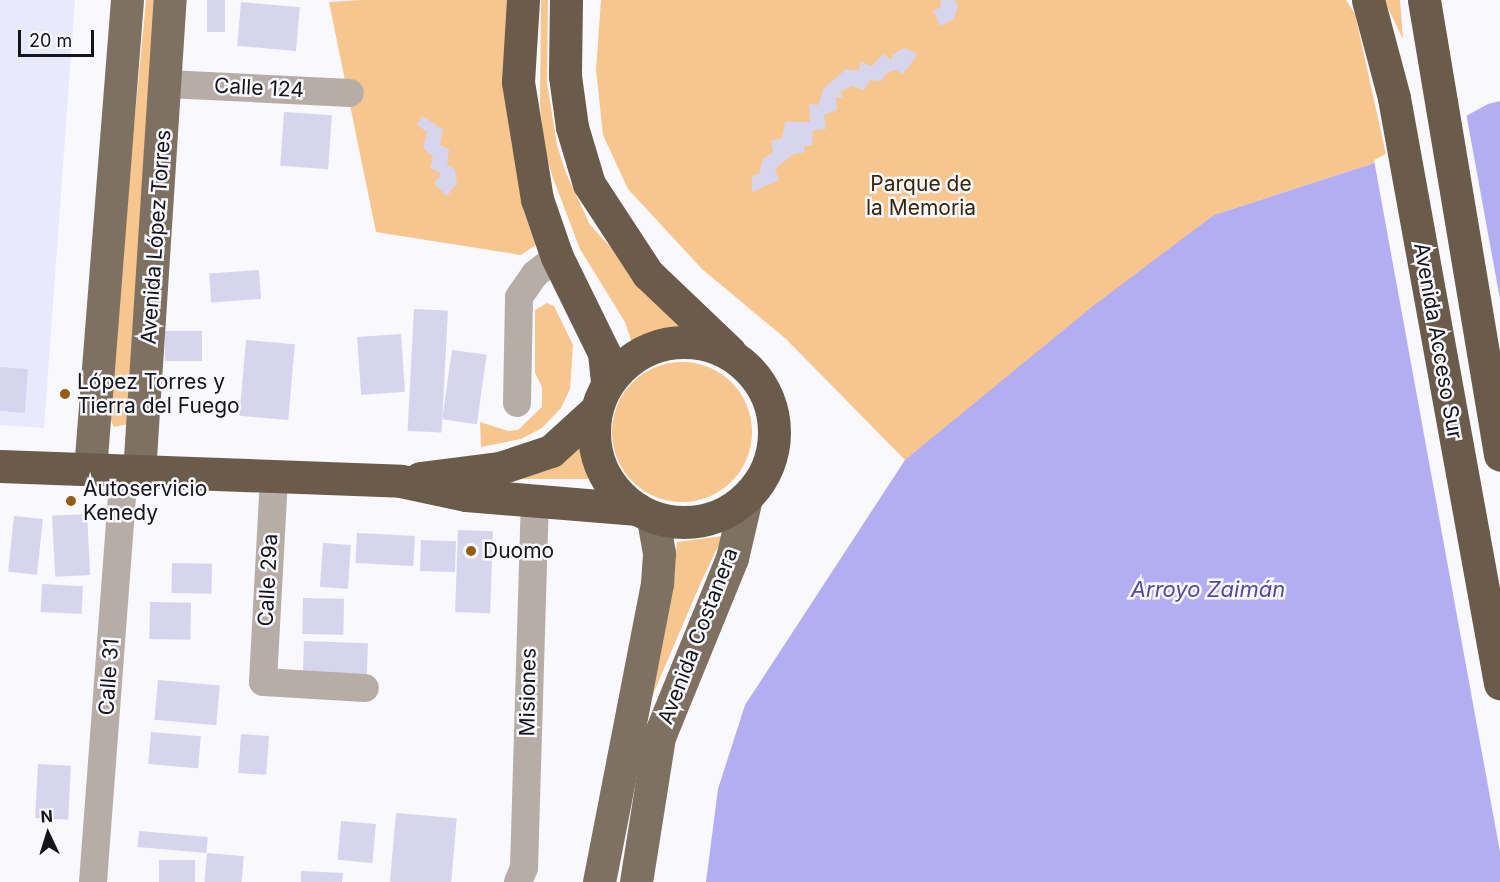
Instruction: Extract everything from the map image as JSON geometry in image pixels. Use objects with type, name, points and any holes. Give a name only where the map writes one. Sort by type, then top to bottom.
[{"type":"highway","points":[[523,0],[518,81],[522,121],[537,199],[557,257],[604,353],[602,397],[594,438],[600,466],[615,490],[645,513]]},
{"type":"highway","points":[[401,481],[466,495],[645,513],[691,522],[720,514],[746,498],[763,476],[773,451],[774,424],[768,397],[758,381],[648,274],[589,184],[572,127],[565,76],[566,0]]},
{"type":"highway","name":"Avenida Acceso Sur","points":[[1368,0],[1394,98],[1500,683]]},
{"type":"highway","name":"Avenida Acceso Sur","points":[[1424,0],[1436,90],[1500,455]]},
{"type":"highway","points":[[0,466],[132,473],[401,481],[500,468],[551,451],[602,397],[626,362],[650,348],[678,342],[706,345],[733,356]]},
{"type":"main road","points":[[90,470],[127,0]]},
{"type":"main road","name":"Avenida López Torres","points":[[132,473],[167,84],[170,0]]},
{"type":"main road","name":"Avenida Costanera","points":[[636,882],[659,736],[732,558],[746,498]]},
{"type":"main road","name":"Avenida Costanera","points":[[599,882],[657,583],[659,553],[645,513]]},
{"type":"street","name":"Calle 124","points":[[167,84],[350,93]]},
{"type":"street","points":[[517,403],[519,297],[535,274],[557,257]]},
{"type":"street","name":"Calle 31","points":[[93,882],[132,473]]},
{"type":"street","name":"Calle 29a","points":[[274,478],[263,682],[364,688]]},
{"type":"street","name":"Misiones","points":[[518,882],[524,868],[535,501]]},
{"type":"shaded area","points":[[0,0],[75,0],[44,428],[0,425]]},
{"type":"green space","points":[[146,0],[158,0],[133,423],[114,427],[107,412]]},
{"type":"green space","points":[[515,0],[539,243],[521,255],[376,232],[329,2]]},
{"type":"green space","points":[[541,0],[548,0],[547,83],[557,145],[566,173],[590,225],[683,325],[640,348],[633,346],[625,322],[580,249],[544,148],[540,103]]},
{"type":"green space","name":"Parque de la Memoria","points":[[601,0],[1346,0],[1355,14],[1387,159],[1214,215],[905,460],[786,339],[702,269],[628,189],[603,135],[596,70]]},
{"type":"green space","points":[[1384,0],[1400,0],[1403,39]]},
{"type":"green space","points":[[547,303],[554,306],[573,345],[570,389],[561,408],[542,428],[521,439],[481,447],[480,422],[508,431],[518,430],[542,407],[542,387],[535,373],[535,310]]},
{"type":"green space","points":[[682,362],[709,367],[731,383],[747,405],[752,432],[747,459],[731,481],[709,497],[682,502],[655,497],[633,481],[617,459],[612,432],[617,405],[633,383],[655,367]]},
{"type":"green space","points":[[579,444],[593,479],[512,479]]},
{"type":"green space","points":[[723,536],[642,720],[674,579],[677,542]]},
{"type":"water","name":"Arroyo Zaimán","points":[[1500,101],[1500,882],[706,882],[718,789],[745,705],[905,460],[1093,306],[1214,215],[1387,159],[1488,104]]},
{"type":"pier","points":[[1466,113],[1500,299],[1500,852],[1374,160]]},
{"type":"building","points":[[207,0],[225,0],[225,32],[207,32]]},
{"type":"building","points":[[941,0],[954,0],[958,5],[954,19],[940,26],[933,10],[940,8]]},
{"type":"building","points":[[241,2],[300,7],[296,51],[237,46]]},
{"type":"building","points":[[904,48],[918,54],[903,74],[896,70],[886,73],[882,81],[870,80],[864,90],[852,86],[840,92],[843,98],[836,97],[837,110],[824,115],[826,129],[813,130],[812,145],[804,146],[805,152],[792,155],[775,169],[779,180],[752,192],[752,176],[759,174],[763,159],[773,152],[771,141],[782,138],[785,122],[810,122],[809,104],[818,105],[824,88],[846,69],[859,71],[860,62],[872,66],[883,54],[892,60],[892,55]]},
{"type":"building","points":[[284,112],[332,115],[328,169],[280,166]]},
{"type":"building","points":[[422,116],[443,129],[440,145],[449,149],[447,165],[455,169],[457,183],[447,196],[434,184],[441,174],[430,168],[433,157],[423,148],[427,132],[417,125]]},
{"type":"building","points":[[259,270],[261,299],[211,302],[209,273]]},
{"type":"building","points":[[414,309],[448,311],[442,433],[408,431]]},
{"type":"building","points":[[165,331],[202,331],[202,361],[165,361]]},
{"type":"building","points":[[401,334],[405,392],[361,395],[357,337]]},
{"type":"building","points":[[246,340],[295,344],[288,420],[239,416]]},
{"type":"building","points":[[452,350],[487,355],[477,424],[442,419]]},
{"type":"building","points":[[0,367],[28,369],[25,413],[0,411]]},
{"type":"building","points":[[87,514],[90,575],[55,577],[52,516]]},
{"type":"building","points":[[14,516],[43,519],[37,575],[8,572]]},
{"type":"building","points":[[458,530],[493,531],[490,613],[455,612]]},
{"type":"building","points":[[357,533],[415,536],[413,566],[355,563]]},
{"type":"building","points":[[421,540],[456,541],[455,572],[420,571]]},
{"type":"building","points":[[323,543],[351,545],[348,589],[320,587]]},
{"type":"building","points":[[172,563],[212,564],[211,594],[171,593]]},
{"type":"building","points":[[42,584],[83,586],[81,614],[41,612]]},
{"type":"building","points":[[303,598],[344,599],[343,635],[302,634]]},
{"type":"building","points":[[150,602],[191,603],[190,640],[149,639]]},
{"type":"building","points":[[304,641],[368,643],[367,674],[303,672]]},
{"type":"building","points":[[158,680],[220,685],[216,725],[155,720]]},
{"type":"building","points":[[151,732],[201,736],[198,768],[148,764]]},
{"type":"building","points":[[241,734],[269,736],[266,775],[238,773]]},
{"type":"building","points":[[38,764],[71,766],[68,820],[35,818]]},
{"type":"building","points":[[396,813],[457,818],[451,882],[390,882]]},
{"type":"building","points":[[341,821],[376,824],[372,863],[338,860]]},
{"type":"building","points":[[139,831],[208,837],[206,853],[138,847]]},
{"type":"building","points":[[207,853],[244,856],[242,882],[204,882]]},
{"type":"building","points":[[159,860],[195,860],[195,882],[159,882]]},
{"type":"building","points":[[301,871],[343,873],[342,882],[301,882]]},
{"type":"place","name":"López Torres y Tierra del Fuego","points":[[65,394]]},
{"type":"place","name":"Autoservicio Kenedy","points":[[71,501]]},
{"type":"place","name":"Duomo","points":[[471,551]]}]
